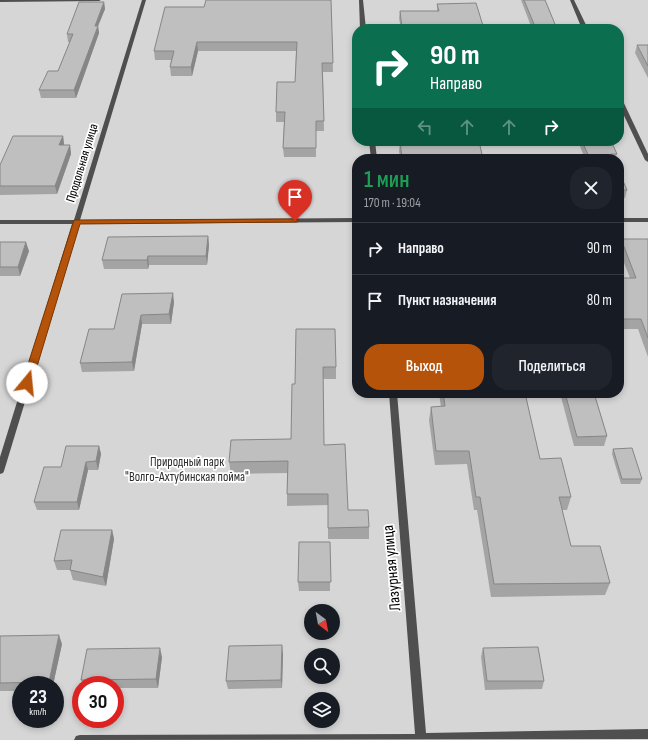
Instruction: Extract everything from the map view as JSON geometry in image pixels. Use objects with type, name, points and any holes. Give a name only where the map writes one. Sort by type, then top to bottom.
[{"type":"street","points":[[0,1],[99,0]]},
{"type":"street","name":"Продольная улица","points":[[0,471],[144,0]]},
{"type":"street","points":[[361,0],[363,24]]},
{"type":"street","points":[[572,0],[584,24]]},
{"type":"street","points":[[624,110],[648,160]]},
{"type":"street","points":[[0,222],[352,220]]},
{"type":"street","points":[[624,220],[648,220]]},
{"type":"street","name":"Лазурная улица","points":[[393,398],[420,740]]},
{"type":"street","points":[[80,740],[420,740],[648,734]]},
{"type":"green space","name":"Природный парк \"Волго-Ахтубинская пойма\"","points":[[0,0],[648,0],[648,740],[0,740]]},
{"type":"building","points":[[206,0],[331,0],[333,63],[322,63],[324,121],[316,121],[316,148],[283,148],[285,112],[276,112],[277,82],[295,82],[297,42],[197,42],[191,67],[170,67],[174,51],[154,51],[165,7],[204,7]]},
{"type":"building","points":[[524,0],[545,0],[555,24],[534,24]]},
{"type":"building","points":[[79,2],[104,2],[95,26],[98,26],[74,90],[39,90],[48,71],[58,71],[73,34],[67,34]]},
{"type":"building","points":[[476,3],[482,24],[402,24],[400,11],[439,11],[437,4]]},
{"type":"building","points":[[637,45],[648,45],[648,66]]},
{"type":"building","points":[[13,136],[63,136],[59,145],[70,145],[55,186],[0,186],[0,165]]},
{"type":"building","points":[[401,146],[480,146],[482,154],[401,154]]},
{"type":"building","points":[[584,146],[613,146],[617,154],[611,154],[588,154]]},
{"type":"building","points":[[624,183],[627,190],[624,190]]},
{"type":"building","points":[[208,236],[206,256],[148,256],[147,260],[102,260],[108,237]]},
{"type":"building","points":[[624,239],[648,239],[648,338],[641,319],[624,319],[624,278],[636,278],[624,247]]},
{"type":"building","points":[[0,242],[26,242],[18,267],[0,267]]},
{"type":"building","points":[[173,293],[169,314],[141,315],[132,362],[80,363],[89,329],[114,329],[122,294]]},
{"type":"building","points":[[296,329],[335,329],[336,367],[323,367],[324,445],[345,444],[348,510],[368,510],[369,527],[328,528],[328,494],[287,494],[288,461],[229,462],[231,440],[291,439],[292,384],[295,384]]},
{"type":"building","points":[[444,398],[526,398],[540,459],[561,458],[571,497],[559,497],[571,546],[600,546],[610,583],[494,584],[480,497],[476,497],[469,451],[436,451],[431,407],[445,406]]},
{"type":"building","points":[[566,398],[596,398],[607,436],[577,437]]},
{"type":"building","points":[[66,446],[99,446],[96,461],[86,462],[77,502],[34,502],[44,467],[61,467]]},
{"type":"building","points":[[632,448],[642,479],[622,479],[613,449]]},
{"type":"building","points":[[61,530],[112,530],[103,577],[70,570],[72,560],[54,561]]},
{"type":"building","points":[[299,542],[330,542],[331,582],[298,582]]},
{"type":"building","points":[[59,635],[50,676],[12,676],[12,683],[0,683],[0,636]]},
{"type":"building","points":[[282,645],[281,680],[226,681],[229,646]]},
{"type":"building","points":[[538,647],[544,681],[487,681],[483,648]]},
{"type":"building","points":[[160,648],[156,679],[124,679],[124,676],[82,676],[87,649]]},
{"type":"route","points":[[27,383],[77,222],[295,221]]}]
